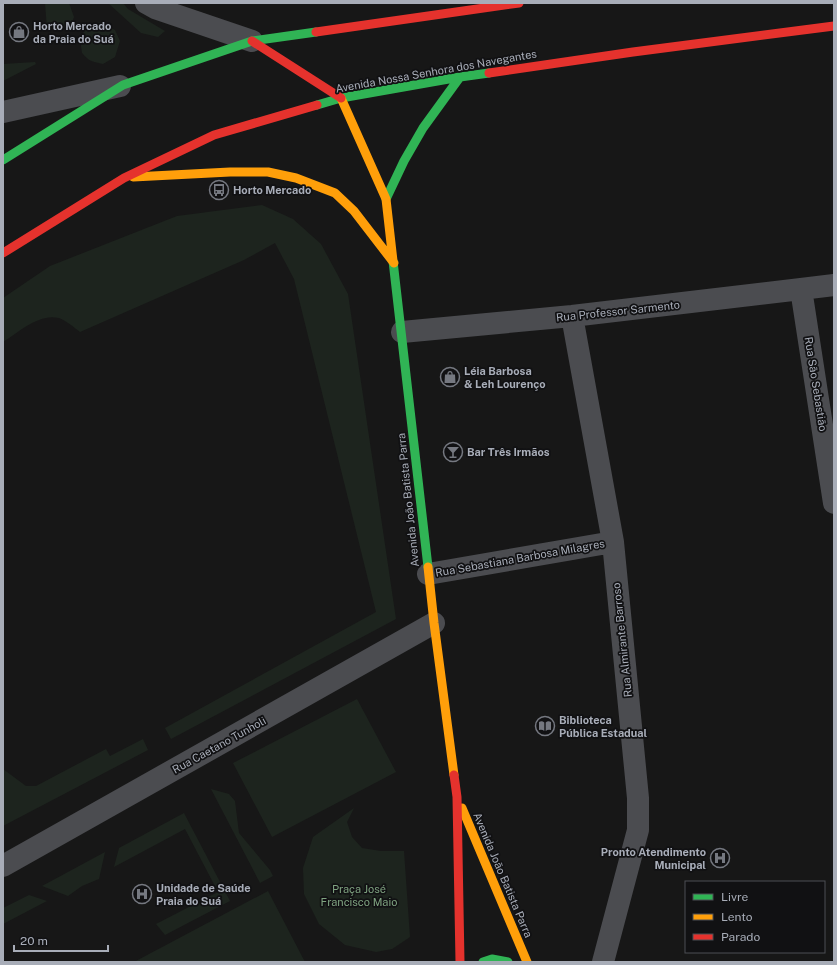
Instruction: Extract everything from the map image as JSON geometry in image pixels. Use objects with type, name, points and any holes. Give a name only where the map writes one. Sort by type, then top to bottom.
[{"type":"main road","points":[[3,160],[123,85],[252,41],[519,3]]},
{"type":"main road","name":"Avenida Nossa Senhora dos Navegantes","points":[[3,252],[124,178],[214,135],[341,98],[460,77],[641,51],[834,26]]},
{"type":"main road","points":[[252,41],[341,98]]},
{"type":"main road","points":[[386,199],[404,161],[423,128],[460,77]]},
{"type":"main road","name":"Avenida João Batista Parra","points":[[341,98],[386,199],[428,574],[457,797],[460,962]]},
{"type":"main road","points":[[124,178],[268,172],[296,178],[335,193],[354,211],[394,264]]},
{"type":"main road","name":"Avenida João Batista Parra","points":[[457,797],[527,962]]},
{"type":"main road","points":[[483,962],[492,959],[508,962]]},
{"type":"street","points":[[146,3],[155,8],[252,41]]},
{"type":"street","points":[[3,112],[123,85]]},
{"type":"street","name":"Rua Professor Sarmento","points":[[402,332],[572,316],[834,285]]},
{"type":"street","name":"Rua São Sebastião","points":[[801,290],[834,503]]},
{"type":"street","name":"Rua Almirante Barroso","points":[[572,316],[613,542],[638,798],[638,830],[603,962]]},
{"type":"street","name":"Rua Sebastiana Barbosa Milagres","points":[[428,574],[613,542]]},
{"type":"street","name":"Rua Caetano Tunholi","points":[[3,866],[434,623]]},
{"type":"green space","points":[[45,3],[69,3],[74,17],[71,25],[64,28],[47,29]]},
{"type":"green space","points":[[108,3],[123,3],[128,9],[165,31],[158,37],[141,33]]},
{"type":"green space","points":[[100,22],[115,30],[120,41],[115,57],[103,64],[91,61],[82,53],[80,38],[87,27]]},
{"type":"green space","points":[[35,62],[36,64],[3,81],[3,64]]},
{"type":"green space","points":[[262,205],[293,219],[321,244],[348,294],[396,619],[171,739],[165,728],[376,612],[294,279],[275,243],[244,260],[80,332],[59,318],[44,318],[30,324],[3,342],[3,298],[50,266],[177,216]]},
{"type":"green space","points":[[357,699],[396,772],[272,837],[233,763]]},
{"type":"green space","points":[[143,739],[148,750],[3,826],[3,769],[26,786],[36,786],[106,749],[110,756]]},
{"type":"green space","points":[[211,789],[229,794],[235,801],[239,833],[270,870],[273,876],[260,883]]},
{"type":"green space","name":"Praça José Francisco Maio","points":[[354,808],[347,822],[352,837],[362,848],[381,851],[404,851],[410,937],[392,949],[376,952],[345,945],[319,924],[304,894],[303,868],[313,837]]},
{"type":"green space","points":[[184,813],[230,901],[165,935],[156,924],[218,892],[185,829],[114,867],[119,848]]},
{"type":"green space","points":[[105,852],[99,879],[82,886],[68,896],[42,886]]},
{"type":"green space","points":[[268,891],[305,962],[134,962]]},
{"type":"green space","points":[[29,895],[47,901],[3,924],[3,908]]},
{"type":"traffic: fast","points":[[3,160],[123,85],[252,41],[316,32]]},
{"type":"traffic: fast","points":[[317,105],[341,98],[489,73]]},
{"type":"traffic: fast","points":[[386,199],[404,161],[423,128],[460,77]]},
{"type":"traffic: fast","points":[[393,261],[428,567]]},
{"type":"traffic: fast","points":[[483,962],[492,959],[508,962]]},
{"type":"traffic: slow","points":[[341,98],[386,199],[393,261]]},
{"type":"traffic: slow","points":[[133,177],[230,172],[268,172],[296,178],[335,193],[354,211],[394,263]]},
{"type":"traffic: slow","points":[[428,567],[454,775]]},
{"type":"traffic: slow","points":[[462,808],[527,962]]},
{"type":"traffic: jam","points":[[316,32],[519,3]]},
{"type":"traffic: jam","points":[[489,73],[633,52],[834,26]]},
{"type":"traffic: jam","points":[[252,41],[341,98]]},
{"type":"traffic: jam","points":[[3,253],[124,178],[214,135],[317,105]]},
{"type":"traffic: jam","points":[[454,775],[457,797],[460,962]]},
{"type":"place","name":"Horto Mercado da Praia do Suá","points":[[19,32]]},
{"type":"place","name":"Horto Mercado","points":[[219,190]]},
{"type":"place","name":"Léia Barbosa & Leh Lourenço","points":[[450,377]]},
{"type":"place","name":"Bar Três Irmãos","points":[[453,452]]},
{"type":"place","name":"Biblioteca Pública Estadual","points":[[545,726]]},
{"type":"place","name":"Pronto Atendimento Municipal","points":[[720,858]]},
{"type":"place","name":"Unidade de Saúde Praia do Suá","points":[[142,894]]}]
